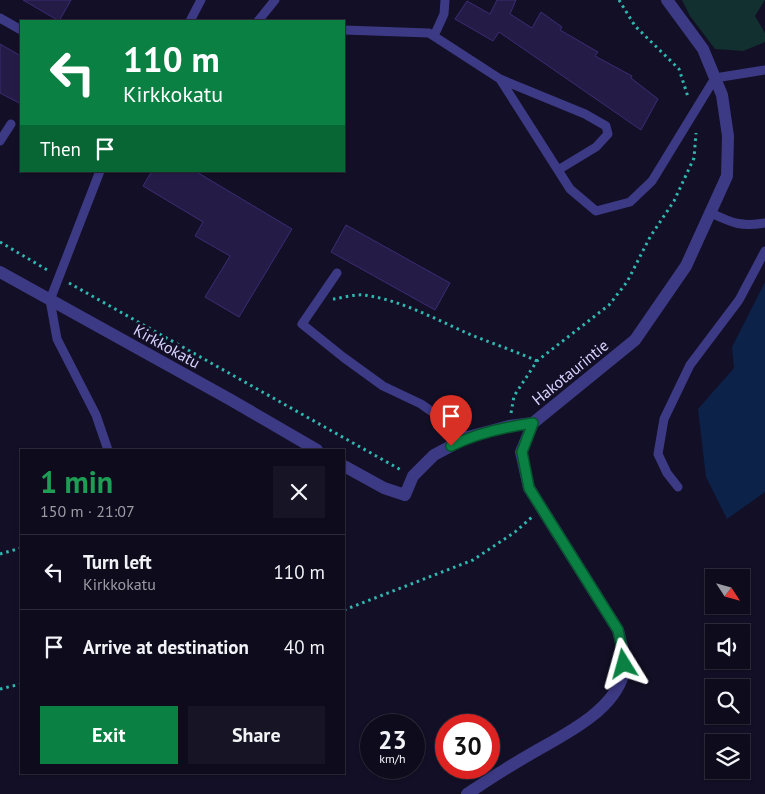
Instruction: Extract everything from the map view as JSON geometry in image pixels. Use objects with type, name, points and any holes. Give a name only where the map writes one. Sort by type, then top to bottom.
[{"type":"street","name":"Hakotaurintie","points":[[467,794],[590,718],[611,698],[624,674],[623,654],[618,630],[529,488],[522,452],[533,423],[635,340],[686,266],[727,176],[728,136],[722,95],[703,49],[667,0]]},
{"type":"street","name":"Kirkkokatu","points":[[0,272],[315,449]]},
{"type":"street","points":[[345,467],[384,488],[405,495],[413,476],[434,455],[468,437],[509,426],[533,423]]},
{"type":"lane","points":[[191,20],[202,0]]},
{"type":"lane","points":[[259,20],[275,0]]},
{"type":"lane","points":[[434,36],[444,14],[445,0]]},
{"type":"lane","points":[[0,18],[20,29]]},
{"type":"lane","points":[[345,30],[429,33],[500,79],[585,114],[606,126],[608,134],[596,147],[558,170]]},
{"type":"lane","points":[[500,79],[570,189],[596,211],[630,202],[652,181],[715,78],[765,70]]},
{"type":"lane","points":[[0,141],[11,124]]},
{"type":"lane","points":[[100,172],[50,300],[57,339],[96,415],[108,449]]},
{"type":"lane","points":[[711,213],[734,224],[753,225],[765,223]]},
{"type":"lane","points":[[678,487],[667,473],[658,454],[664,419],[690,365],[740,300],[765,250]]},
{"type":"lane","points":[[337,273],[302,324],[383,386],[421,404],[468,437]]},
{"type":"path","points":[[509,426],[514,396],[537,361],[609,306],[628,282],[650,237],[674,201],[694,158],[696,129],[679,69],[635,26],[619,0]]},
{"type":"path","points":[[0,242],[413,476]]},
{"type":"path","points":[[317,302],[362,295],[388,301],[421,312],[469,334],[504,346],[537,361]]},
{"type":"path","points":[[345,610],[473,560],[514,532],[542,509]]},
{"type":"path","points":[[0,554],[20,548]]},
{"type":"path","points":[[0,689],[20,684]]},
{"type":"green space","points":[[682,0],[765,0],[755,16],[765,33],[765,42],[743,51],[715,49],[690,16]]},
{"type":"water","points":[[765,282],[765,492],[727,519],[706,477],[698,409],[734,368],[732,347]]},
{"type":"building","points":[[23,0],[71,0],[60,20]]},
{"type":"building","points":[[497,0],[516,0],[510,14],[532,28],[541,12],[562,27],[560,30],[598,52],[595,56],[632,76],[631,78],[658,99],[641,130],[499,32],[493,41],[455,19],[467,1],[490,14]]},
{"type":"building","points":[[0,44],[20,55],[20,103],[0,93]]},
{"type":"building","points":[[151,172],[197,172],[292,229],[239,317],[205,297],[230,256],[195,236],[203,222],[143,186]]},
{"type":"building","points":[[346,225],[450,283],[435,310],[331,252]]},
{"type":"route","points":[[451,446],[468,437],[509,426],[533,423],[522,452],[529,488],[618,630],[624,664]]}]
